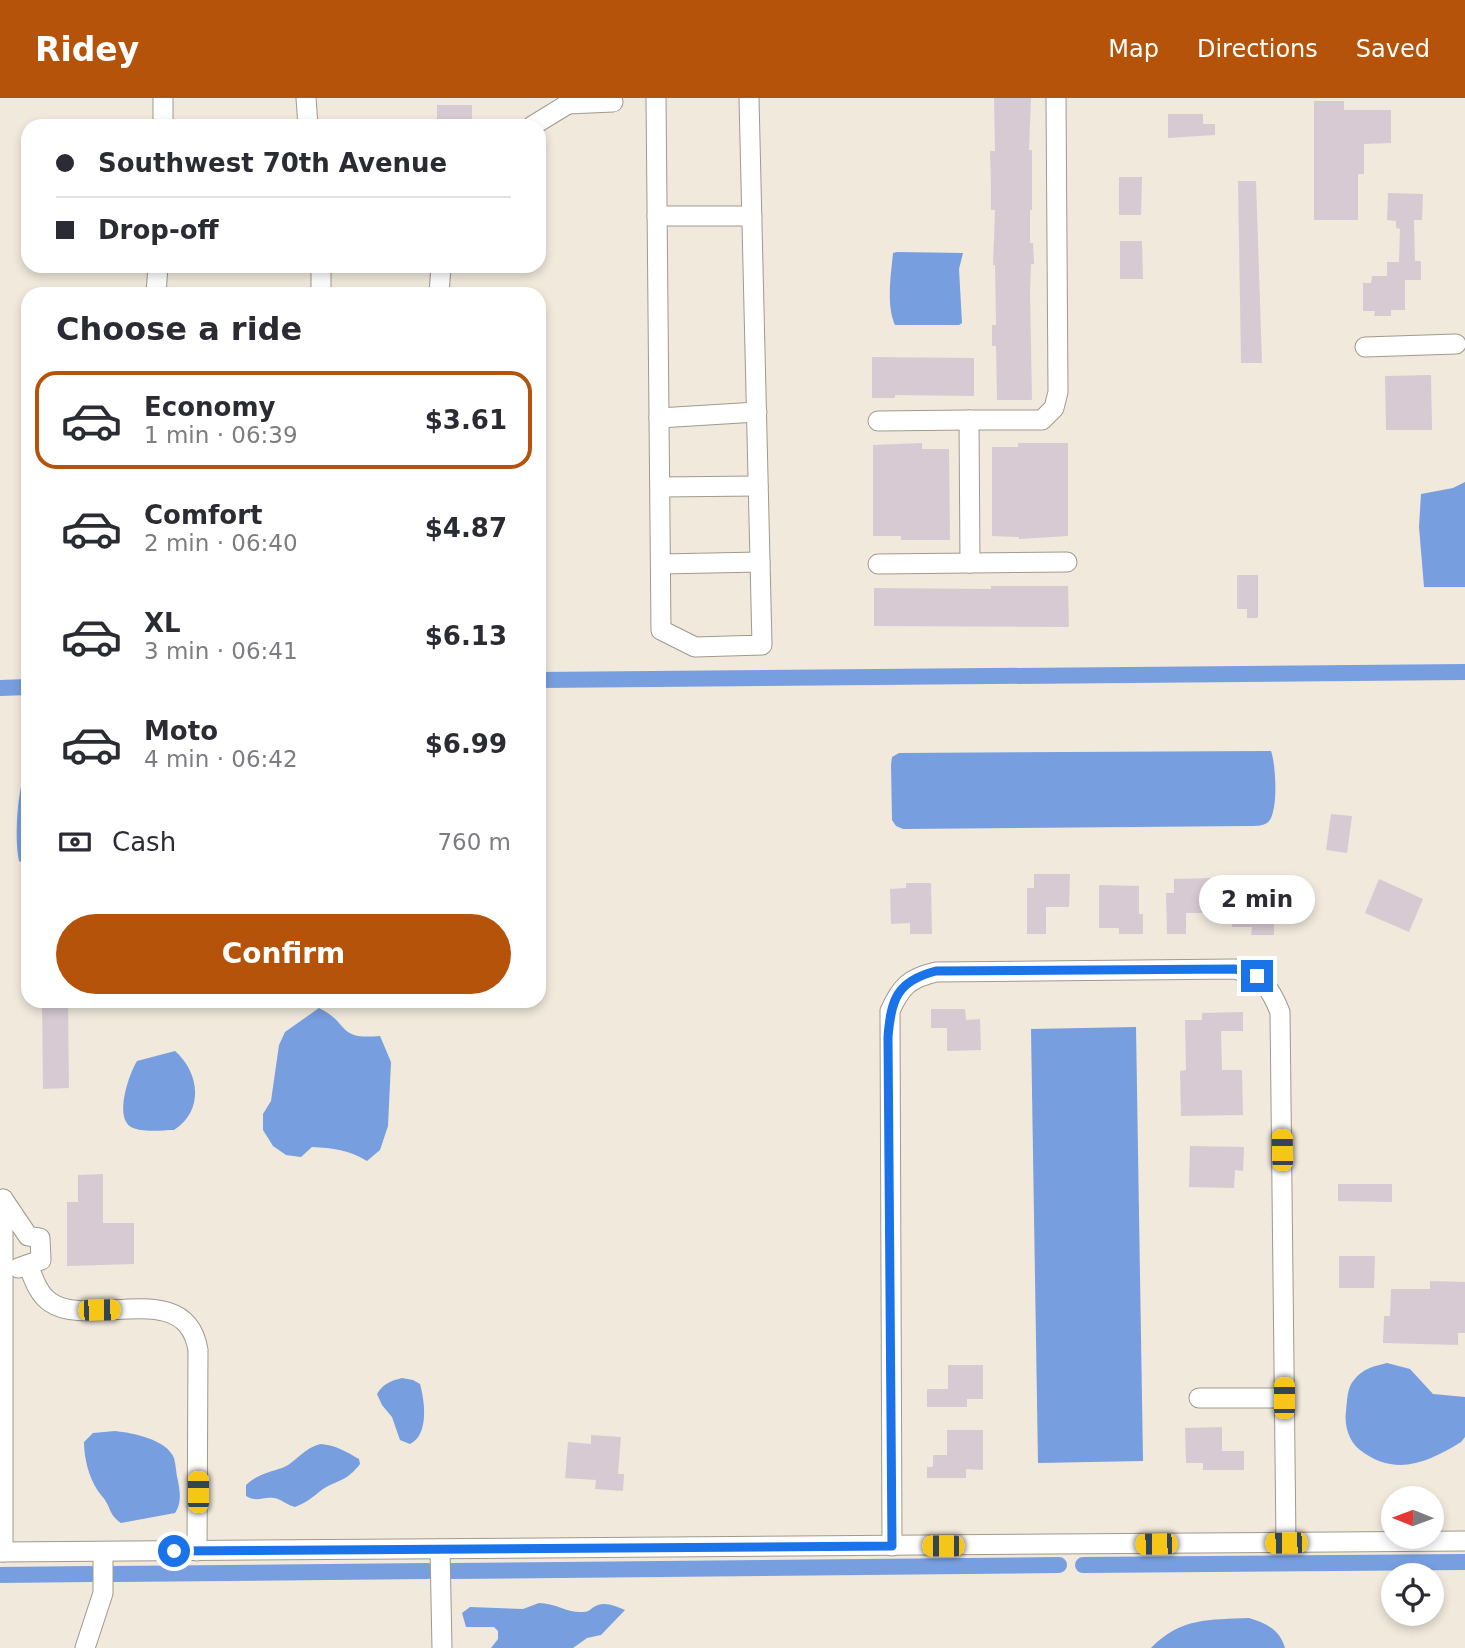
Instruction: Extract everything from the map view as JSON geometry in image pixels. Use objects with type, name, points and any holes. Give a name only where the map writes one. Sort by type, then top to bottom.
[{"type":"street","points":[[163,98],[163,119]]},
{"type":"street","points":[[306,98],[308,119]]},
{"type":"street","points":[[656,98],[661,629],[695,647],[762,645],[749,98]]},
{"type":"street","points":[[878,421],[1042,420],[1054,408],[1058,393],[1056,98]]},
{"type":"street","points":[[542,119],[568,101],[613,102]]},
{"type":"street","points":[[657,216],[752,216]]},
{"type":"street","points":[[1365,347],[1456,344]]},
{"type":"street","points":[[659,418],[757,412]]},
{"type":"street","points":[[969,420],[970,563]]},
{"type":"street","points":[[660,487],[758,486]]},
{"type":"street","points":[[661,564],[760,562]]},
{"type":"street","points":[[878,564],[1066,562]]},
{"type":"street","points":[[892,1546],[888,1037],[890,1011],[898,992],[917,976],[936,971],[1235,969],[1257,976],[1272,991],[1280,1012],[1286,1543]]},
{"type":"street","points":[[4,1273],[41,1260],[40,1238],[28,1236],[3,1199],[2,1552],[1465,1541]]},
{"type":"street","points":[[28,1265],[48,1301],[59,1307],[162,1311],[177,1316],[192,1332],[198,1350],[197,1551]]},
{"type":"street","points":[[1199,1398],[1284,1398]]},
{"type":"street","points":[[440,1549],[442,1648]]},
{"type":"street","points":[[85,1648],[103,1593],[103,1552]]},
{"type":"water","points":[[893,253],[963,253],[959,269],[962,323],[895,325],[890,290]]},
{"type":"water","points":[[1465,482],[1465,587],[1424,587],[1419,527],[1421,494],[1453,488]]},
{"type":"water","points":[[1271,751],[1275,801],[1271,818],[1261,825],[903,829],[896,826],[892,820],[891,765],[892,757],[899,753]]},
{"type":"water","points":[[21,785],[21,862],[17,827]]},
{"type":"water","points":[[319,1008],[356,1036],[380,1036],[391,1062],[388,1126],[380,1150],[367,1161],[347,1152],[320,1147],[312,1147],[301,1157],[286,1155],[273,1146],[263,1130],[263,1114],[271,1101],[279,1045],[285,1032]]},
{"type":"water","points":[[1136,1027],[1143,1461],[1038,1463],[1031,1029]]},
{"type":"water","points":[[175,1051],[190,1070],[194,1081],[194,1102],[190,1113],[174,1130],[146,1131],[131,1127],[126,1122],[123,1105],[130,1075],[137,1061]]},
{"type":"water","points":[[1387,1363],[1410,1369],[1433,1394],[1465,1397],[1465,1437],[1461,1442],[1423,1461],[1398,1465],[1373,1458],[1356,1447],[1348,1433],[1346,1422],[1350,1387],[1357,1376]]},
{"type":"water","points":[[402,1378],[420,1384],[423,1400],[423,1426],[416,1440],[410,1444],[400,1440],[392,1417],[377,1394],[387,1383]]},
{"type":"water","points":[[115,1431],[148,1438],[170,1451],[175,1461],[180,1493],[175,1513],[121,1523],[113,1515],[90,1474],[84,1442],[93,1433]]},
{"type":"water","points":[[321,1444],[345,1451],[359,1459],[360,1464],[346,1477],[295,1507],[274,1498],[253,1499],[246,1496],[246,1485],[250,1482],[263,1474],[282,1468]]},
{"type":"water","points":[[539,1603],[577,1612],[588,1611],[601,1604],[625,1610],[601,1635],[587,1638],[573,1648],[491,1648],[498,1639],[498,1631],[494,1627],[466,1627],[462,1613],[470,1607],[523,1609]]},
{"type":"water","points":[[1249,1618],[1276,1631],[1285,1648],[1151,1648],[1162,1638],[1185,1625],[1208,1620]]},
{"type":"building","points":[[994,98],[1031,98],[1030,243],[1033,243],[1034,264],[1031,264],[1030,291],[1032,400],[997,400],[996,346],[992,346],[992,325],[996,325],[993,265],[995,210],[991,210],[990,151],[995,151]]},
{"type":"building","points":[[1314,101],[1344,101],[1344,110],[1391,110],[1391,143],[1364,144],[1364,174],[1358,174],[1358,220],[1314,220]]},
{"type":"building","points":[[437,105],[472,105],[472,119],[437,119]]},
{"type":"building","points":[[1168,114],[1203,114],[1203,124],[1215,124],[1215,135],[1168,138]]},
{"type":"building","points":[[1119,177],[1142,177],[1141,215],[1119,215]]},
{"type":"building","points":[[1238,181],[1256,181],[1262,363],[1241,363]]},
{"type":"building","points":[[1388,193],[1423,194],[1422,220],[1414,220],[1415,261],[1421,261],[1421,280],[1405,280],[1405,310],[1391,310],[1391,316],[1374,316],[1375,311],[1363,311],[1363,283],[1371,283],[1372,276],[1387,276],[1387,262],[1399,262],[1400,229],[1396,228],[1396,221],[1387,220]]},
{"type":"building","points":[[1120,241],[1142,241],[1143,279],[1120,279]]},
{"type":"building","points":[[872,357],[974,358],[974,396],[895,395],[895,398],[872,398]]},
{"type":"building","points":[[1431,375],[1432,430],[1386,430],[1385,376]]},
{"type":"building","points":[[922,443],[922,449],[949,449],[950,540],[901,540],[901,536],[873,536],[873,445]]},
{"type":"building","points":[[1018,443],[1068,443],[1068,536],[1019,539],[992,536],[992,447],[1018,447]]},
{"type":"building","points":[[1237,575],[1258,575],[1258,618],[1247,618],[1247,609],[1237,609]]},
{"type":"building","points":[[991,586],[1068,586],[1069,627],[874,626],[874,588],[991,589]]},
{"type":"building","points":[[1331,814],[1352,816],[1347,853],[1326,850]]},
{"type":"building","points":[[1034,874],[1070,874],[1069,907],[1046,907],[1046,934],[1027,934],[1027,888],[1034,888]]},
{"type":"building","points":[[1210,878],[1210,913],[1186,913],[1186,934],[1167,934],[1166,893],[1174,893],[1174,879]]},
{"type":"building","points":[[1379,879],[1423,899],[1409,932],[1365,913]]},
{"type":"building","points":[[906,883],[931,883],[932,934],[910,934],[910,923],[891,924],[890,889],[906,888]]},
{"type":"building","points":[[1099,885],[1139,886],[1139,914],[1143,914],[1143,934],[1119,934],[1119,928],[1099,928]]},
{"type":"building","points":[[1232,889],[1274,889],[1274,935],[1251,935],[1252,927],[1232,927]]},
{"type":"building","points":[[42,1008],[68,1008],[69,1088],[43,1089]]},
{"type":"building","points":[[931,1009],[965,1009],[966,1020],[980,1019],[981,1050],[947,1051],[947,1028],[931,1028]]},
{"type":"building","points":[[1243,1012],[1243,1031],[1221,1031],[1222,1070],[1242,1070],[1243,1115],[1181,1116],[1180,1071],[1186,1070],[1185,1020],[1202,1020],[1202,1013]]},
{"type":"building","points":[[1190,1146],[1244,1147],[1243,1171],[1235,1170],[1234,1188],[1189,1187]]},
{"type":"building","points":[[103,1174],[103,1223],[134,1223],[134,1264],[67,1266],[67,1202],[78,1202],[78,1175]]},
{"type":"building","points":[[1338,1184],[1392,1184],[1392,1202],[1338,1201]]},
{"type":"building","points":[[1339,1256],[1375,1256],[1374,1288],[1339,1288]]},
{"type":"building","points":[[1430,1281],[1465,1282],[1465,1333],[1458,1333],[1458,1345],[1383,1343],[1384,1316],[1390,1316],[1391,1289],[1430,1289]]},
{"type":"building","points":[[948,1365],[983,1365],[983,1399],[967,1399],[967,1407],[927,1407],[927,1389],[948,1389]]},
{"type":"building","points":[[1222,1427],[1222,1451],[1244,1451],[1244,1470],[1203,1470],[1203,1463],[1186,1463],[1185,1428]]},
{"type":"building","points":[[947,1430],[983,1430],[983,1470],[966,1469],[966,1478],[927,1478],[927,1467],[933,1467],[933,1455],[947,1455]]},
{"type":"building","points":[[591,1435],[621,1437],[618,1474],[624,1474],[623,1491],[595,1489],[596,1480],[565,1478],[568,1442],[591,1444]]},
{"type":"waterway","points":[[546,680],[1465,672]]},
{"type":"waterway","points":[[0,688],[21,687]]},
{"type":"waterway","points":[[1083,1565],[1465,1562]]},
{"type":"waterway","points":[[452,1571],[1059,1565]]},
{"type":"waterway","points":[[114,1574],[428,1571]]},
{"type":"waterway","points":[[0,1575],[91,1574]]},
{"type":"route","points":[[174,1551],[892,1546],[888,1037],[890,1011],[898,992],[917,976],[936,971],[1235,969],[1257,976]]}]
